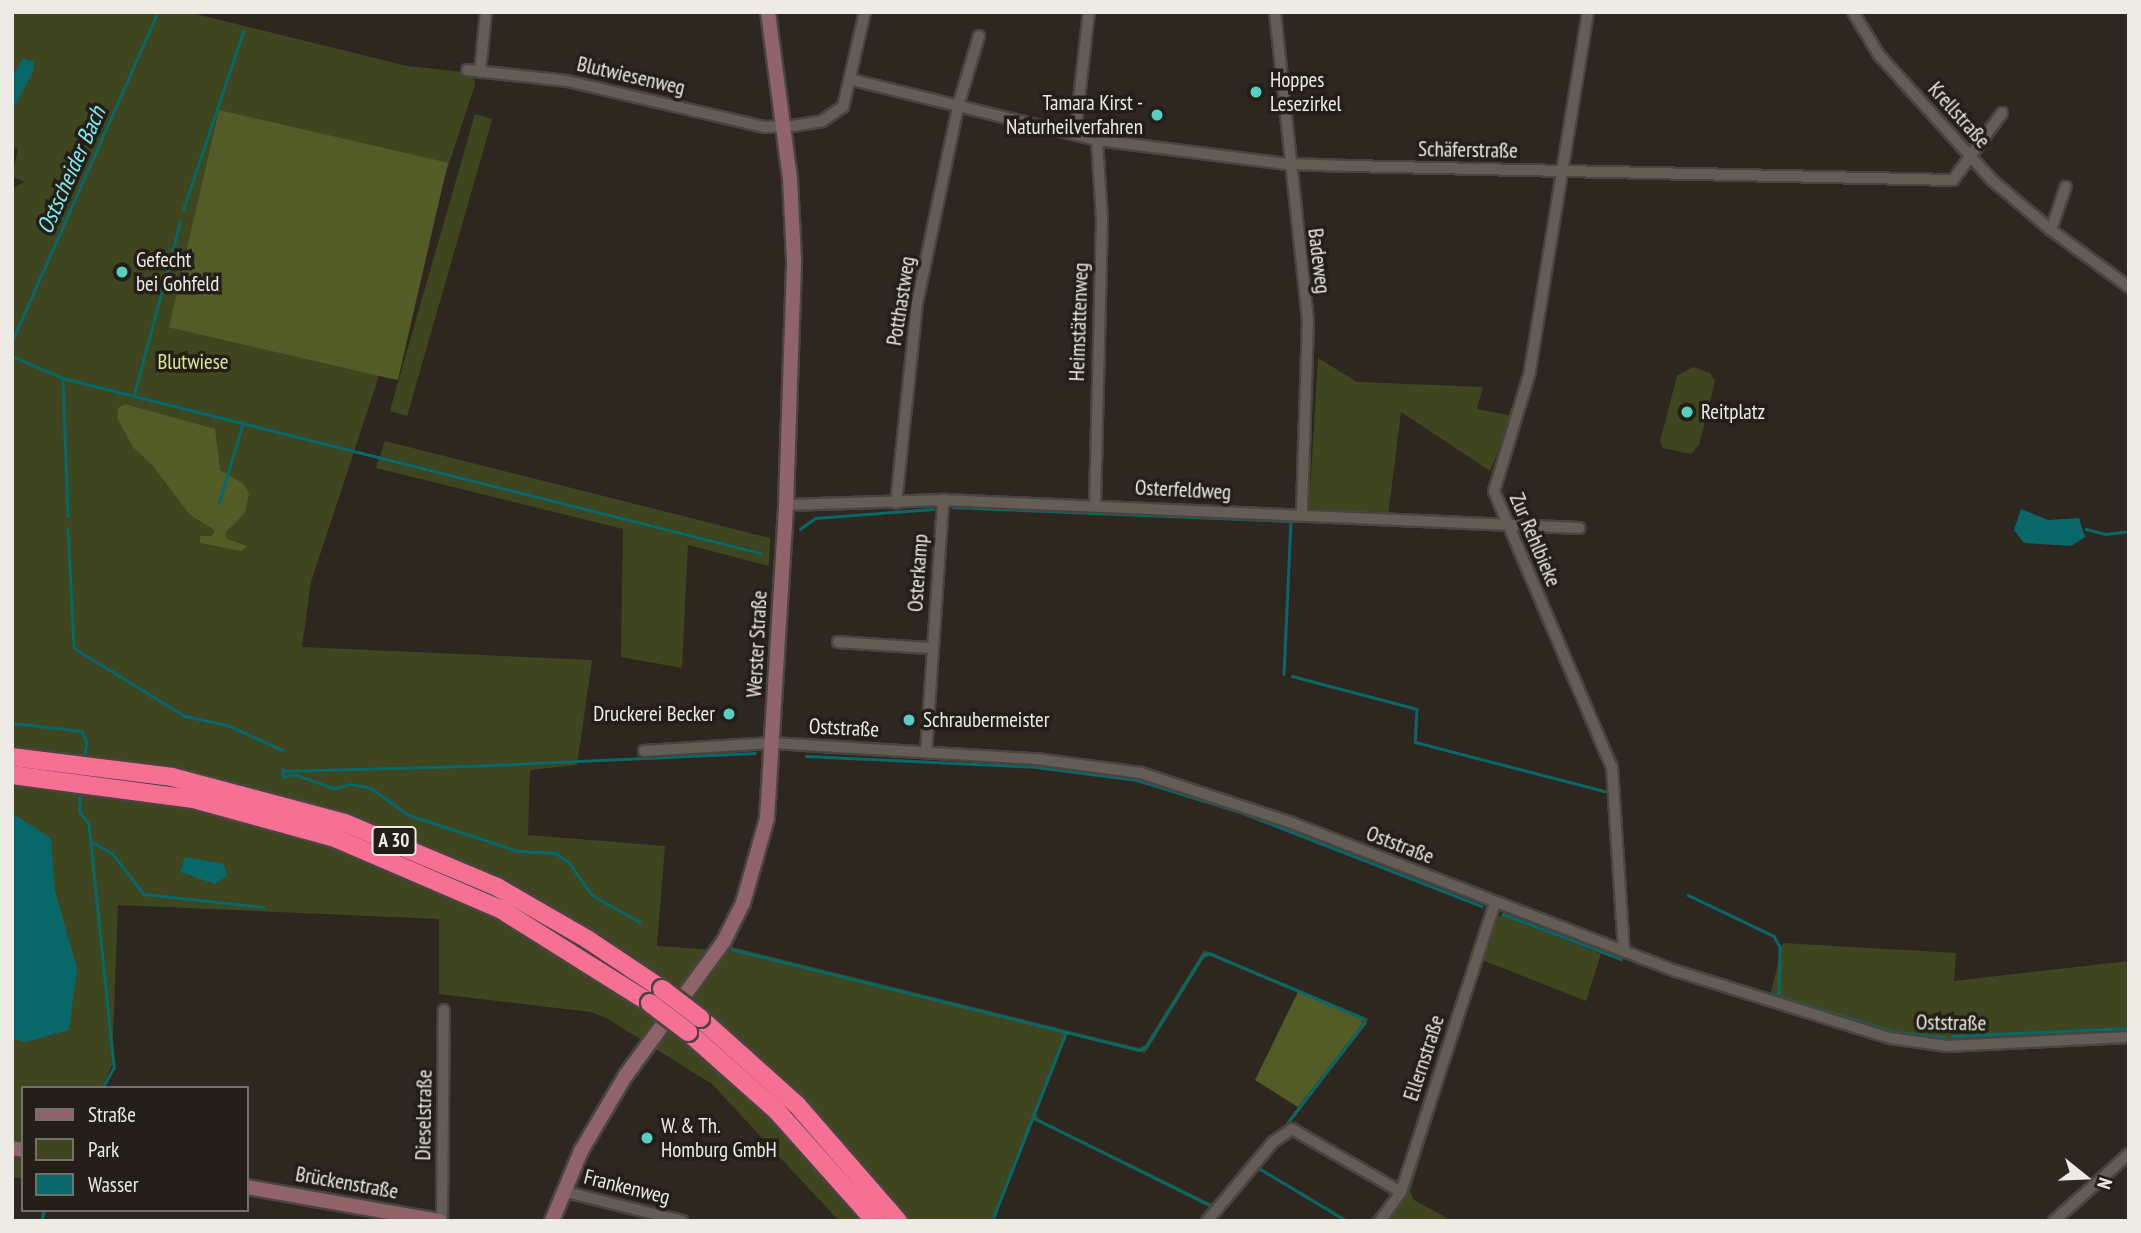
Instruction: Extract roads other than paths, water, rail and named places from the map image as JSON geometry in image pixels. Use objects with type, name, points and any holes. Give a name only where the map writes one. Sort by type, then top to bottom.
[{"type":"highway","name":"A 30","points":[[12,757],[69,772],[272,800],[386,838],[540,910],[797,1105],[898,1221]]},
{"type":"highway","name":"A 30","points":[[12,775],[69,772]]},
{"type":"highway","name":"A 30","points":[[694,1025],[875,1221]]},
{"type":"main road","name":"Werster Straße","points":[[551,1221],[580,1151],[626,1075],[720,948],[743,903],[767,818],[786,505],[794,248],[785,127],[768,12]]},
{"type":"main road","name":"Brückenstraße","points":[[248,1187],[441,1221]]},
{"type":"street","points":[[480,72],[486,12]]},
{"type":"street","name":"Blutwiesenweg","points":[[467,70],[567,81],[765,127],[785,127],[832,117],[843,107],[853,80],[865,12]]},
{"type":"street","points":[[1075,134],[1089,12]]},
{"type":"street","name":"Badeweg","points":[[1275,12],[1287,164],[1308,320],[1302,515]]},
{"type":"street","name":"Zur Rehlbieke","points":[[1588,12],[1530,372],[1496,475],[1494,491],[1612,767],[1624,952]]},
{"type":"street","name":"Krellstraße","points":[[1853,12],[1880,55],[1968,155],[2051,230],[2129,287]]},
{"type":"street","points":[[958,106],[979,36]]},
{"type":"street","name":"Schäferstraße","points":[[853,80],[1097,140],[1287,164],[1953,180],[1968,155]]},
{"type":"street","name":"Potthastweg","points":[[896,503],[917,303],[958,106]]},
{"type":"street","points":[[1968,155],[2002,113]]},
{"type":"street","name":"Heimstättenweg","points":[[1095,505],[1102,220],[1097,140]]},
{"type":"street","points":[[2051,230],[2066,186]]},
{"type":"street","name":"Osterfeldweg","points":[[786,505],[943,500],[1578,528]]},
{"type":"street","name":"Osterkamp","points":[[926,752],[943,500]]},
{"type":"street","points":[[838,642],[932,648]]},
{"type":"street","name":"Oststraße","points":[[644,751],[772,743],[1063,762],[1175,782],[1624,952],[1890,1038],[1947,1045],[2129,1037]]},
{"type":"street","name":"Ellernstraße","points":[[1380,1221],[1401,1192],[1495,903]]},
{"type":"street","name":"Dieselstraße","points":[[441,1221],[444,1010]]},
{"type":"street","points":[[1207,1221],[1273,1142],[1292,1129],[1401,1192]]},
{"type":"street","points":[[2054,1221],[2129,1154]]},
{"type":"street","name":"Frankenweg","points":[[562,1191],[682,1221]]},
{"type":"water","points":[[23,58],[33,61],[34,70],[12,111],[12,77]]},
{"type":"water","points":[[2021,509],[2048,520],[2079,518],[2085,537],[2071,546],[2024,543],[2014,530]]},
{"type":"water","points":[[12,813],[51,838],[55,891],[77,968],[69,1030],[26,1042],[12,1039]]},
{"type":"water","points":[[185,857],[224,864],[227,876],[215,884],[180,872]]},
{"type":"waterway","name":"Ostscheider Bach","points":[[12,341],[158,12]]},
{"type":"waterway","points":[[183,210],[243,32]]},
{"type":"waterway","points":[[134,395],[180,222]]},
{"type":"waterway","points":[[12,356],[63,378],[760,553]]},
{"type":"waterway","points":[[63,378],[68,516]]},
{"type":"waterway","points":[[219,503],[243,422]]},
{"type":"waterway","points":[[953,507],[1291,521],[1284,674]]},
{"type":"waterway","points":[[800,529],[815,518],[933,509]]},
{"type":"waterway","points":[[68,528],[74,648],[185,716],[227,725],[283,750]]},
{"type":"waterway","points":[[2086,529],[2106,534],[2129,531]]},
{"type":"waterway","points":[[1292,676],[1417,709],[1415,742],[1605,791]]},
{"type":"waterway","points":[[12,723],[82,731],[87,743],[84,760]]},
{"type":"waterway","points":[[469,766],[755,753]]},
{"type":"waterway","points":[[806,756],[1036,767],[1137,780],[1243,813],[1482,906]]},
{"type":"waterway","points":[[284,771],[466,766]]},
{"type":"waterway","points":[[283,769],[283,777],[293,774],[334,788],[351,784],[371,788],[409,815],[518,851],[556,853],[569,862],[592,895],[640,922]]},
{"type":"waterway","points":[[80,791],[80,812],[89,824],[114,1068],[104,1086]]},
{"type":"waterway","points":[[92,842],[112,853],[144,894],[263,907]]},
{"type":"waterway","points":[[1688,895],[1774,936],[1780,947],[1779,997]]},
{"type":"waterway","points":[[1503,914],[1621,959]]},
{"type":"waterway","points":[[731,949],[1139,1050],[1146,1047],[1203,955],[1209,953],[1363,1018],[1365,1023],[1290,1120]]},
{"type":"waterway","points":[[1658,959],[1895,1032],[1944,1037]]},
{"type":"waterway","points":[[1953,1036],[2129,1028]]},
{"type":"waterway","points":[[992,1221],[1066,1032]]},
{"type":"waterway","points":[[1034,1118],[1210,1205]]},
{"type":"waterway","points":[[1257,1167],[1347,1221]]},
{"type":"waterway","points":[[41,1221],[43,1212]]},
{"type":"place","name":"Hoppes Lesezirkel","points":[[1256,92]]},
{"type":"place","name":"Tamara Kirst - Naturheilverfahren","points":[[1157,115]]},
{"type":"place","name":"Gefecht bei Gohfeld","points":[[122,272]]},
{"type":"place","name":"Reitplatz","points":[[1687,412]]},
{"type":"place","name":"Druckerei Becker","points":[[729,714]]},
{"type":"place","name":"Schraubermeister","points":[[909,720]]},
{"type":"place","name":"W. & Th. Homburg GmbH","points":[[647,1138]]},
{"type":"park label","name":"Blutwiese","points":[[193,362]]}]
